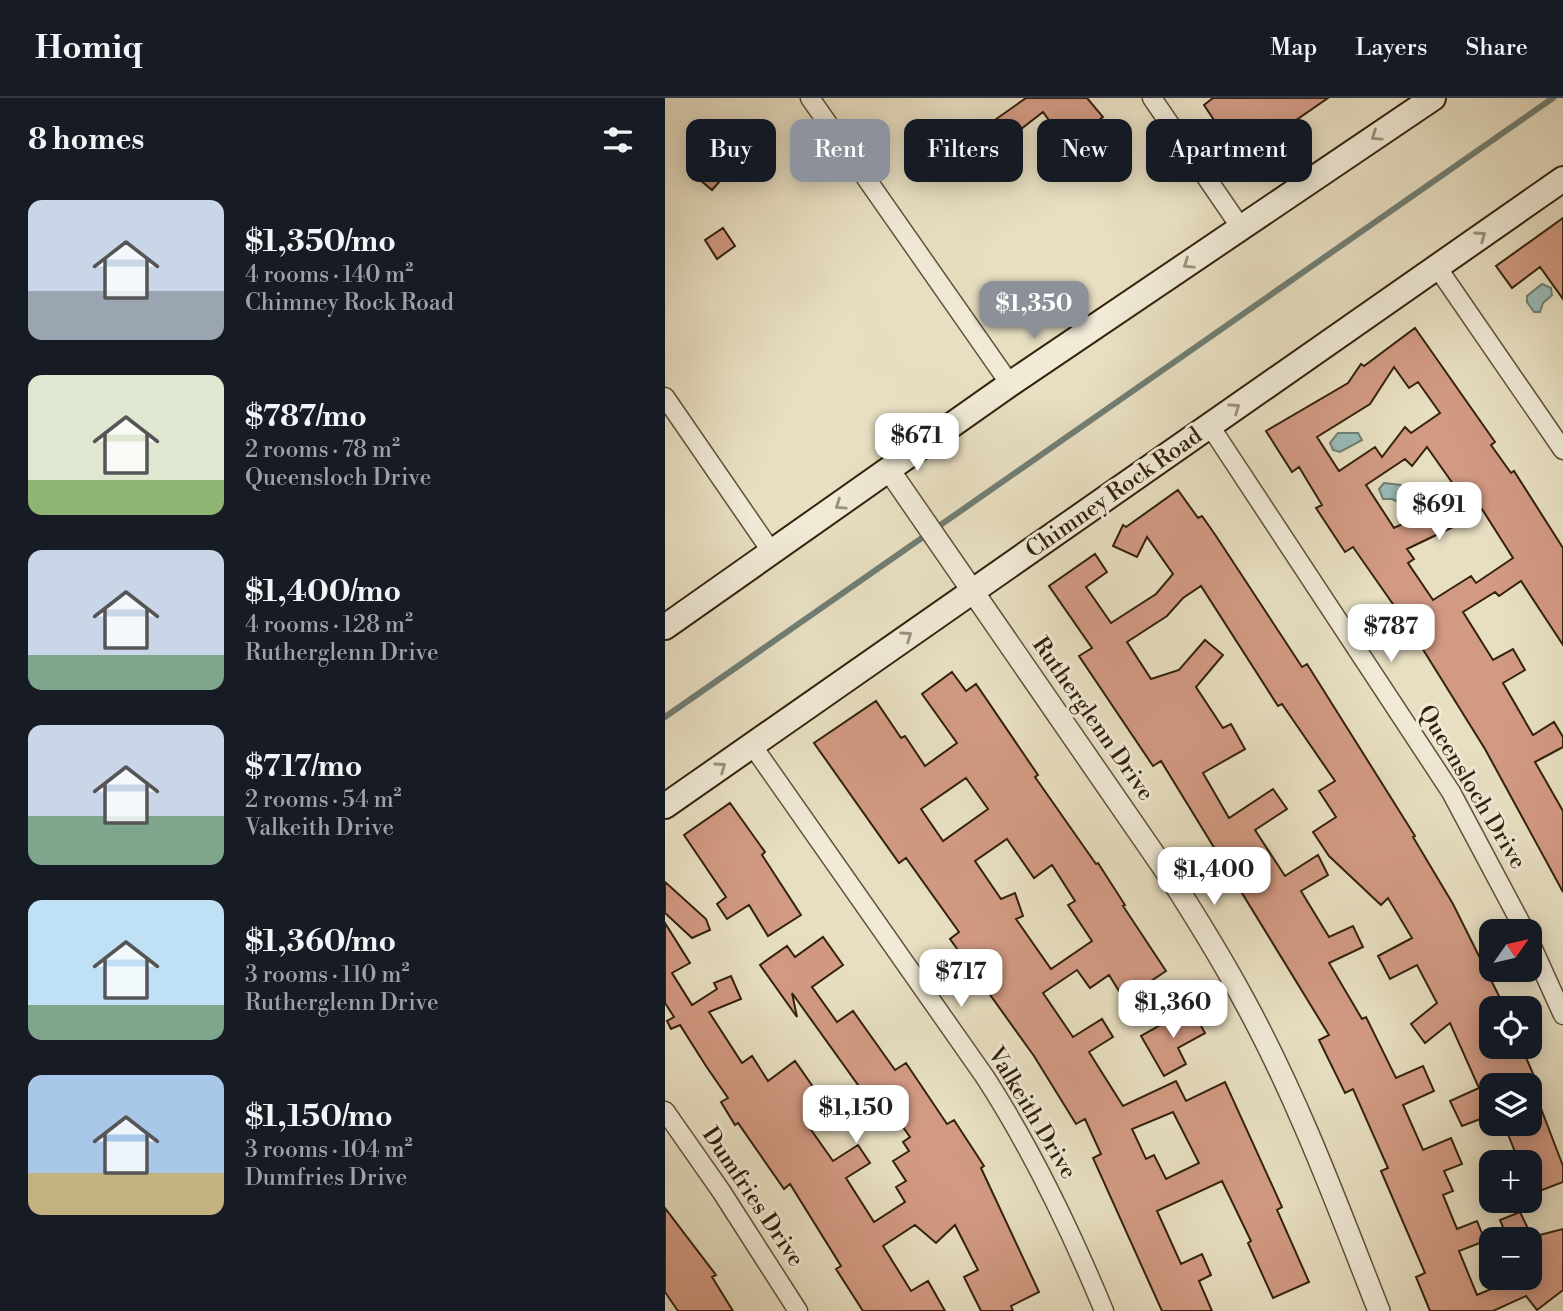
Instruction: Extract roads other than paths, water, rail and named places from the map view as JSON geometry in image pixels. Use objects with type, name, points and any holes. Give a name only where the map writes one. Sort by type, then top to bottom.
[{"type":"main road","points":[[665,626],[1010,384],[1433,98]]},
{"type":"main road","name":"Chimney Rock Road","points":[[665,806],[1563,179]]},
{"type":"street","points":[[810,98],[1010,384]]},
{"type":"street","points":[[1152,98],[1241,228]]},
{"type":"street","points":[[1437,267],[1563,450]]},
{"type":"street","points":[[665,397],[771,551]]},
{"type":"street","name":"Queensloch Drive","points":[[1210,426],[1451,792],[1519,919]]},
{"type":"street","name":"Rutherglenn Drive","points":[[889,470],[1215,947],[1286,1084],[1325,1173],[1379,1311]]},
{"type":"street","name":"Valkeith Drive","points":[[752,745],[1018,1128],[1075,1242],[1104,1311]]},
{"type":"street","points":[[1542,969],[1563,1015]]},
{"type":"street","name":"Dumfries Drive","points":[[665,1111],[721,1191],[798,1311]]},
{"type":"water","points":[[1542,284],[1551,288],[1552,295],[1543,303],[1540,312],[1534,312],[1527,302],[1527,296]]},
{"type":"water","points":[[1338,433],[1358,433],[1362,440],[1340,452],[1333,450],[1330,443]]},
{"type":"water","points":[[1384,483],[1401,485],[1409,503],[1404,505],[1392,499],[1383,499],[1379,489]]},
{"type":"waterway","points":[[665,717],[1553,98]]}]
